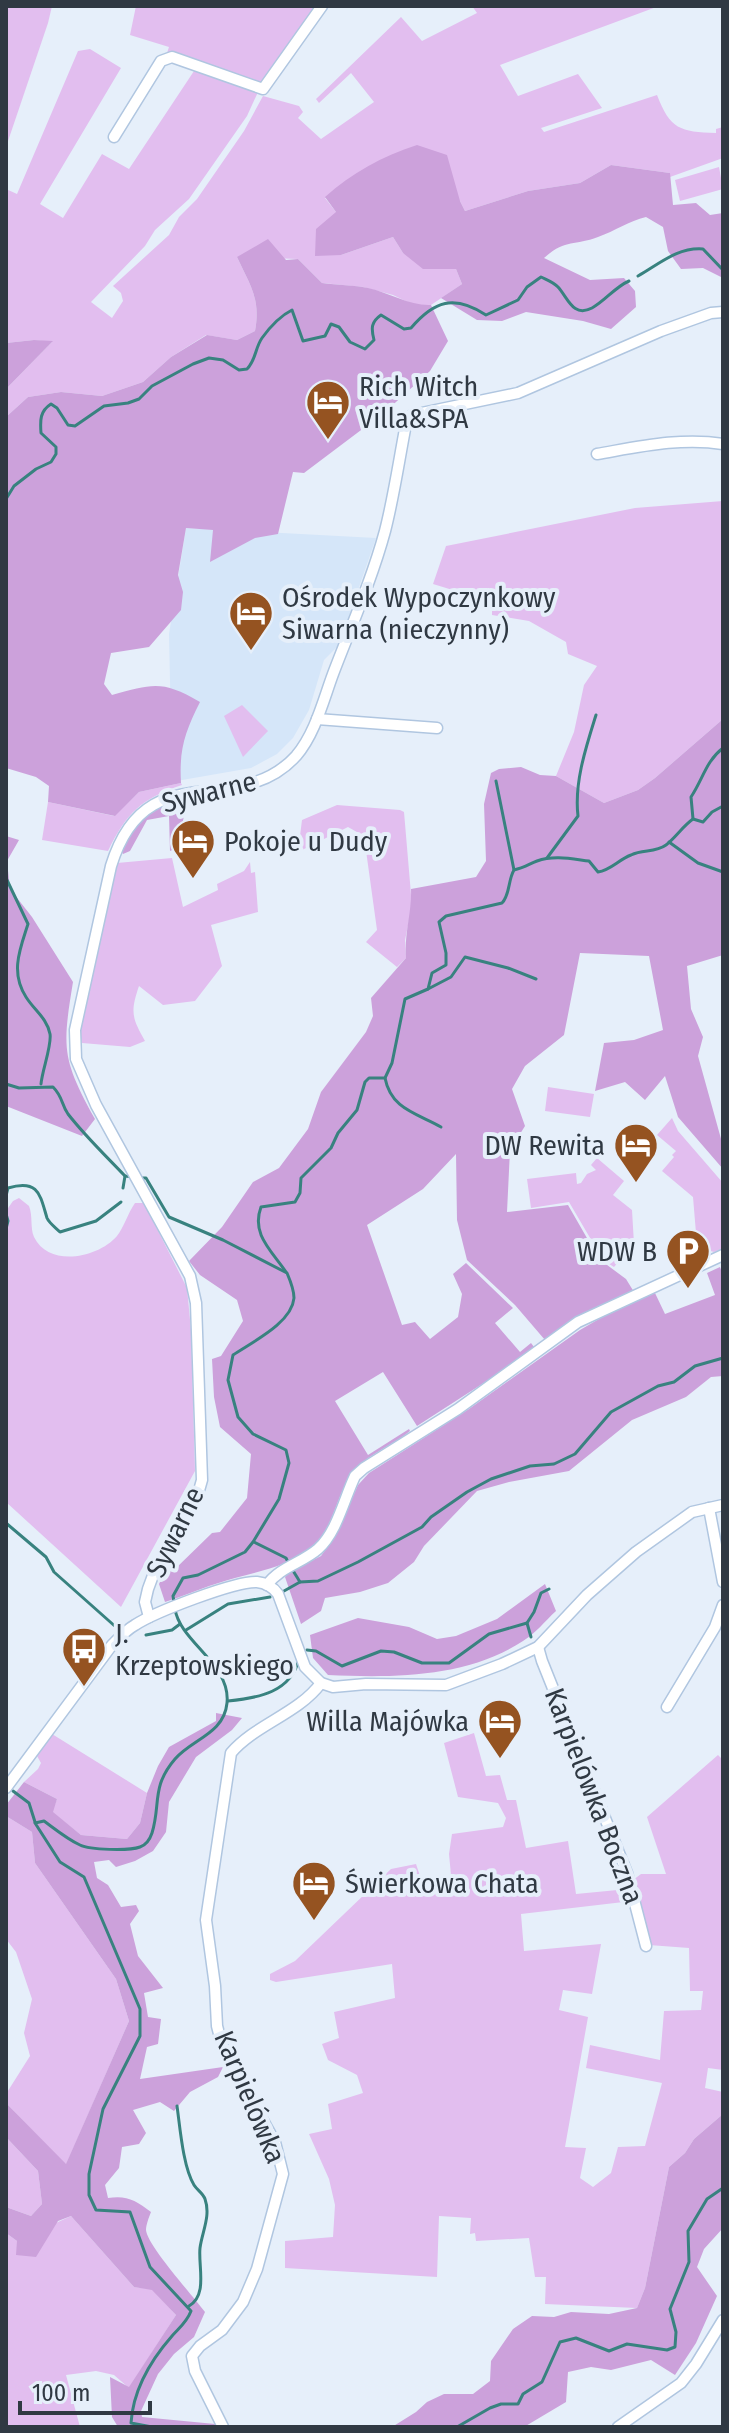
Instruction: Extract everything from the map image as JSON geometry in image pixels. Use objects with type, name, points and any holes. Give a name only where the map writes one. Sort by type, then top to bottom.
[{"type":"street","points":[[114,137],[161,61],[172,57],[263,89],[322,6]]},
{"type":"street","name":"Sywarne","points":[[144,1620],[145,1602],[155,1570],[196,1501],[202,1480],[196,1303],[190,1276],[96,1105],[76,1059],[74,1044],[104,896],[118,846],[136,818],[164,799],[182,793],[254,783],[277,772],[298,754],[317,719],[384,534],[408,419],[417,413],[518,393],[661,331],[711,313],[723,312]]},
{"type":"street","points":[[597,454],[653,444],[723,444]]},
{"type":"street","points":[[317,719],[437,728]]},
{"type":"street","points":[[267,1585],[275,1575],[323,1543],[355,1476],[364,1468],[458,1409],[578,1322],[723,1255]]},
{"type":"street","points":[[6,1788],[112,1645],[144,1620],[168,1610],[238,1586],[261,1582],[275,1589],[305,1667],[321,1683],[333,1687],[366,1684],[446,1685],[538,1647],[583,1599],[636,1552],[692,1512],[723,1505]]},
{"type":"street","points":[[709,1508],[723,1582]]},
{"type":"street","points":[[667,1707],[715,1627],[723,1605]]},
{"type":"street","name":"Karpielówka Boczna","points":[[538,1647],[627,1873],[646,1946]]},
{"type":"street","name":"Karpielówka","points":[[223,2427],[195,2371],[192,2356],[230,2322],[243,2302],[257,2269],[283,2174],[275,2142],[219,2038],[207,1937],[207,1899],[231,1753],[302,1702],[321,1683]]},
{"type":"street","points":[[618,2427],[681,2383],[723,2320]]},
{"type":"shaded area","points":[[6,6],[52,6],[6,147]]},
{"type":"shaded area","points":[[136,6],[316,6],[265,80],[259,84],[167,53],[169,47],[130,35]]},
{"type":"shaded area","points":[[472,6],[659,6],[500,65],[518,96],[578,74],[602,108],[541,128],[544,132],[657,95],[672,122],[685,130],[716,133],[716,129],[723,127],[723,158],[670,177],[670,173],[611,165],[580,183],[528,191],[465,211],[460,201],[325,198],[336,212],[341,255],[393,237],[403,253],[456,269],[462,284],[431,305],[416,306],[393,295],[363,287],[322,283],[298,259],[237,257],[255,301],[255,331],[237,340],[206,335],[171,357],[143,382],[102,396],[61,392],[28,397],[6,417],[6,389],[52,342],[6,343],[6,189],[17,194],[78,51],[90,49],[121,68],[40,204],[63,218],[102,154],[129,169],[196,68],[258,92],[247,116],[189,199],[155,230],[145,246],[91,302],[112,318],[123,301],[121,293],[113,286],[169,235],[179,217],[197,199],[244,131],[263,96],[299,106],[303,112],[298,118],[321,139],[374,102],[351,73],[319,103],[316,99],[401,17],[422,41],[477,13]]},
{"type":"shaded area","points":[[417,145],[447,155],[465,211],[528,191],[580,183],[611,165],[670,173],[673,205],[696,203],[710,215],[723,213],[723,278],[703,268],[681,269],[668,251],[663,227],[646,217],[590,240],[564,245],[544,258],[590,280],[624,278],[635,291],[636,307],[611,329],[526,312],[502,321],[477,320],[441,298],[462,284],[456,269],[423,269],[403,253],[393,237],[341,255],[315,256],[316,229],[336,212],[325,197],[368,166]]},
{"type":"shaded area","points":[[719,167],[723,189],[680,201],[675,180]]},
{"type":"shaded area","points":[[268,239],[286,260],[298,259],[322,283],[368,288],[431,305],[448,341],[430,371],[385,412],[304,473],[293,472],[278,534],[255,538],[210,562],[213,530],[186,528],[178,575],[183,592],[181,610],[149,647],[111,653],[104,684],[112,695],[157,686],[176,690],[200,702],[184,741],[181,783],[139,792],[115,816],[48,802],[49,786],[36,777],[6,768],[6,417],[28,397],[61,392],[102,396],[143,382],[171,357],[207,335],[237,340],[255,331],[255,301],[237,257]]},
{"type":"shaded area","points":[[53,341],[6,389],[6,343]]},
{"type":"shaded area","points":[[723,501],[723,719],[638,790],[604,803],[556,776],[574,732],[584,685],[597,666],[568,654],[566,642],[529,621],[492,615],[492,602],[433,584],[446,546],[635,508]]},
{"type":"shaded area","name":"Ośrodek Wypoczynkowy Siwarna (nieczynny)","points":[[186,528],[376,538],[339,645],[324,660],[309,710],[293,738],[277,754],[251,768],[165,783],[171,728],[169,634]]},
{"type":"shaded area","points":[[242,705],[268,731],[243,757],[224,716]]},
{"type":"shaded area","points":[[723,719],[723,955],[687,966],[691,1009],[703,1037],[698,1056],[723,1146],[723,1169],[678,1117],[665,1076],[645,1100],[625,1082],[595,1091],[604,1043],[634,1040],[663,1030],[649,956],[580,953],[564,1035],[525,1066],[512,1089],[525,1126],[510,1150],[507,1212],[568,1205],[599,1259],[626,1279],[634,1292],[576,1318],[545,1340],[515,1305],[467,1260],[457,1220],[456,1154],[423,1189],[367,1225],[402,1325],[415,1322],[430,1339],[458,1317],[462,1294],[453,1274],[466,1263],[513,1308],[495,1323],[520,1352],[531,1343],[534,1347],[417,1426],[383,1372],[335,1401],[368,1455],[410,1431],[357,1468],[346,1484],[326,1529],[305,1552],[276,1566],[165,1602],[159,1584],[167,1568],[174,1570],[212,1533],[220,1532],[247,1498],[251,1454],[220,1427],[214,1397],[212,1359],[221,1356],[243,1321],[237,1300],[200,1275],[189,1261],[222,1227],[253,1182],[279,1168],[308,1129],[321,1092],[366,1032],[373,1016],[371,998],[406,958],[411,889],[476,877],[486,861],[484,804],[491,773],[521,767],[540,775],[556,776],[604,803],[638,790],[655,778]]},
{"type":"shaded area","points":[[181,783],[137,809],[122,826],[108,851],[42,840],[48,802],[114,816],[139,792]]},
{"type":"shaded area","points":[[201,795],[204,802],[186,807],[182,825],[183,845],[170,851],[169,816],[147,820],[130,851],[123,854],[121,850],[128,837],[144,818],[164,806]]},
{"type":"shaded area","points":[[337,805],[404,812],[412,906],[405,940],[406,958],[397,967],[366,942],[377,930],[364,836],[348,827],[298,852],[302,820]]},
{"type":"shaded area","points":[[6,836],[19,840],[7,861],[10,889],[32,917],[73,982],[67,1023],[68,1053],[76,1082],[95,1119],[82,1136],[6,1106]]},
{"type":"shaded area","points":[[172,858],[183,907],[218,890],[217,884],[244,871],[250,862],[251,873],[255,872],[258,912],[211,925],[222,966],[195,1001],[163,1005],[139,986],[134,1015],[145,1041],[130,1047],[82,1043],[87,984],[117,863]]},
{"type":"shaded area","points":[[548,1087],[594,1094],[590,1117],[545,1111]]},
{"type":"shaded area","points":[[672,1118],[678,1131],[723,1183],[723,1248],[714,1252],[704,1249],[696,1233],[693,1197],[662,1171],[676,1151],[657,1135]]},
{"type":"shaded area","points":[[597,1158],[624,1181],[613,1195],[632,1210],[634,1244],[614,1267],[603,1260],[569,1202],[531,1208],[527,1179],[576,1173],[577,1184],[581,1183],[587,1174],[596,1170],[591,1165]]},
{"type":"shaded area","points":[[19,1198],[29,1206],[34,1237],[41,1247],[62,1256],[86,1254],[109,1244],[117,1236],[135,1203],[144,1203],[187,1288],[195,1471],[121,1607],[6,1502],[6,1211]]},
{"type":"shaded area","points":[[720,1267],[723,1275],[723,1376],[711,1377],[686,1397],[632,1420],[569,1471],[477,1491],[424,1546],[414,1562],[388,1583],[325,1598],[321,1611],[301,1624],[285,1577],[321,1556],[335,1536],[358,1485],[369,1473],[611,1312],[655,1293],[665,1314],[715,1295],[707,1273]]},
{"type":"shaded area","points":[[545,1584],[556,1611],[527,1638],[478,1662],[428,1673],[352,1676],[328,1675],[313,1658],[310,1635],[358,1618],[409,1627],[437,1639],[456,1636],[497,1619]]},
{"type":"shaded area","points":[[216,1713],[242,1718],[232,1730],[196,1757],[169,1802],[166,1832],[153,1851],[116,1867],[109,1860],[94,1862],[97,1878],[108,1885],[121,1907],[136,1905],[139,1911],[130,1924],[138,1956],[163,1988],[144,1993],[148,2017],[161,2019],[158,2044],[147,2047],[140,2079],[223,2067],[218,2077],[190,2092],[174,2111],[160,2102],[133,2110],[146,2133],[139,2144],[122,2147],[119,2168],[105,2185],[108,2198],[131,2199],[151,2212],[146,2228],[148,2237],[205,2312],[194,2337],[174,2354],[158,2374],[141,2411],[142,2417],[215,2424],[216,2427],[118,2427],[112,2417],[110,2377],[129,2387],[176,2315],[152,2290],[134,2287],[71,2216],[58,2221],[36,2257],[16,2255],[17,2241],[6,2233],[6,2207],[31,2216],[42,2204],[38,2171],[6,2137],[6,2103],[66,2164],[129,2021],[116,1979],[35,1863],[32,1832],[6,1816],[6,1805],[24,1782],[57,1799],[53,1812],[81,1835],[127,1839],[140,1823],[147,1793],[169,1747],[216,1721]]},
{"type":"shaded area","points":[[474,1733],[486,1776],[500,1775],[507,1800],[516,1800],[526,1848],[568,1841],[576,1894],[628,1889],[632,1901],[521,1914],[524,1951],[601,1944],[592,1994],[563,1990],[559,2010],[588,2017],[565,2147],[586,2148],[580,2178],[593,2187],[611,2173],[618,2147],[645,2146],[662,2083],[586,2068],[590,2045],[660,2060],[664,2011],[701,2010],[703,1991],[690,1991],[689,1948],[649,1945],[633,1880],[641,1874],[666,1874],[647,1817],[718,1755],[723,1760],[723,2070],[708,2068],[705,2088],[723,2092],[723,2114],[694,2139],[685,2153],[669,2167],[645,2288],[637,2308],[545,2304],[546,2277],[535,2277],[529,2238],[476,2241],[475,2233],[470,2234],[471,2218],[439,2216],[437,2277],[285,2268],[285,2241],[333,2237],[335,2205],[329,2179],[309,2134],[332,2129],[328,2104],[363,2093],[357,2075],[328,2060],[322,2044],[339,2038],[334,2012],[395,1998],[392,1964],[276,1982],[270,1980],[270,1974],[295,1961],[391,1869],[416,1864],[426,1894],[433,1895],[436,1882],[451,1875],[449,1854],[452,1834],[503,1827],[506,1818],[498,1803],[458,1797],[444,1743]]},
{"type":"shaded area","points":[[52,1734],[147,1793],[140,1823],[127,1839],[81,1835],[52,1812],[57,1799],[24,1782],[38,1769],[41,1763],[37,1756]]},
{"type":"shaded area","points":[[6,1816],[32,1832],[35,1863],[116,1979],[129,2021],[66,2165],[6,2103],[6,2094],[30,2056],[24,2033],[32,1999],[16,1952],[6,1939]]},
{"type":"shaded area","points":[[723,2114],[723,2228],[704,2249],[697,2267],[717,2296],[696,2343],[675,2375],[651,2360],[611,2370],[591,2367],[568,2372],[566,2402],[524,2427],[392,2427],[444,2394],[473,2394],[490,2381],[491,2361],[513,2329],[532,2316],[554,2317],[571,2312],[609,2314],[637,2308],[645,2288],[669,2167],[685,2153],[694,2139]]},
{"type":"shaded area","points":[[6,2137],[38,2171],[42,2204],[31,2216],[6,2207]]},
{"type":"shaded area","points":[[71,2216],[134,2287],[152,2289],[176,2315],[129,2388],[114,2375],[96,2371],[66,2375],[80,2427],[6,2427],[6,2233],[17,2241]]},
{"type":"waterway","points":[[638,276],[668,258],[694,249],[703,249],[723,270]]},
{"type":"waterway","points":[[6,499],[14,486],[51,462],[56,454],[56,447],[41,433],[42,416],[51,404],[68,425],[75,426],[104,406],[139,399],[152,386],[209,358],[223,360],[239,370],[247,369],[265,334],[292,310],[303,341],[325,336],[331,324],[339,327],[350,342],[365,349],[374,340],[373,326],[381,315],[404,329],[411,328],[436,306],[445,304],[464,304],[486,315],[518,300],[527,287],[541,277],[558,287],[576,309],[585,310],[597,305],[629,281]]},
{"type":"waterway","points":[[547,858],[578,816],[579,778],[596,715]]},
{"type":"waterway","points":[[693,819],[691,797],[709,764],[723,748]]},
{"type":"waterway","points":[[496,781],[514,870]]},
{"type":"waterway","points":[[286,1272],[261,1234],[261,1207],[295,1202],[300,1193],[301,1178],[331,1148],[338,1133],[357,1110],[365,1082],[369,1078],[385,1078],[392,1063],[405,999],[428,989],[432,973],[446,965],[439,922],[446,916],[502,903],[514,870],[543,859],[556,858],[589,861],[598,872],[603,871],[635,853],[662,847],[693,819],[703,822],[723,806]]},
{"type":"waterway","points":[[669,842],[698,863],[723,872]]},
{"type":"waterway","points":[[6,878],[28,924],[18,960],[18,979],[50,1034],[41,1084]]},
{"type":"waterway","points":[[428,989],[451,977],[465,957],[536,979]]},
{"type":"waterway","points":[[385,1078],[399,1103],[441,1127]]},
{"type":"waterway","points":[[6,1084],[19,1088],[53,1087],[81,1130],[125,1176],[133,1177]]},
{"type":"waterway","points":[[123,1188],[125,1176]]},
{"type":"waterway","points":[[140,1178],[146,1178],[169,1217],[287,1273],[294,1295],[292,1307],[279,1324],[233,1355],[228,1380],[238,1417],[253,1434],[286,1450],[289,1463],[279,1499],[245,1552],[198,1575],[183,1578],[173,1596],[174,1602]]},
{"type":"waterway","points":[[6,1196],[8,1188],[32,1187],[40,1196],[48,1220],[60,1232],[96,1221],[121,1202]]},
{"type":"waterway","points":[[6,1214],[6,1229]]},
{"type":"waterway","points":[[284,1591],[300,1582],[318,1581],[358,1562],[422,1527],[431,1517],[491,1479],[530,1466],[554,1464],[575,1454],[611,1412],[658,1386],[674,1382],[695,1366],[723,1358]]},
{"type":"waterway","points":[[6,1523],[46,1557],[54,1572],[117,1628]]},
{"type":"waterway","points":[[254,1542],[286,1558],[288,1562]]},
{"type":"waterway","points":[[292,1569],[300,1582]]},
{"type":"waterway","points":[[307,1650],[316,1651],[342,1666],[381,1651],[394,1652],[422,1663],[449,1663],[489,1634],[527,1623],[541,1593],[549,1589]]},
{"type":"waterway","points":[[186,1630],[228,1604],[270,1597]]},
{"type":"waterway","points":[[152,2427],[131,2423],[135,2399],[150,2366],[191,2311],[150,2267],[130,2212],[96,2210],[89,2195],[89,2174],[103,2109],[140,2036],[140,2009],[84,1877],[60,1862],[35,1823],[44,1821],[85,1847],[135,1848],[149,1840],[167,1769],[182,1752],[214,1729],[225,1713],[227,1703],[221,1676],[186,1632],[175,1609]]},
{"type":"waterway","points":[[527,1623],[531,1637]]},
{"type":"waterway","points":[[146,1635],[172,1630],[180,1624]]},
{"type":"waterway","points":[[228,1701],[262,1695],[281,1686],[289,1679],[299,1659]]},
{"type":"waterway","points":[[13,1791],[29,1803],[35,1822]]},
{"type":"waterway","points":[[177,2106],[187,2168],[207,2205],[200,2248],[200,2288],[195,2301],[189,2306]]},
{"type":"waterway","points":[[457,2427],[490,2408],[501,2404],[518,2404],[523,2394],[542,2382],[560,2342],[576,2338],[609,2351],[627,2344],[667,2350],[675,2347],[676,2332],[670,2309],[689,2262],[688,2231],[707,2199],[723,2188]]},
{"type":"place","name":"Rich Witch Villa&SPA","points":[[328,441]]},
{"type":"place","name":"Ośrodek Wypoczynkowy Siwarna (nieczynny)","points":[[251,652]]},
{"type":"place","name":"Pokoje u Dudy","points":[[193,880]]},
{"type":"place","name":"DW Rewita","points":[[636,1184]]},
{"type":"place","name":"WDW B","points":[[688,1290]]},
{"type":"place","name":"J. Krzeptowskiego","points":[[84,1688]]},
{"type":"place","name":"Willa Majówka","points":[[500,1760]]},
{"type":"place","name":"Świerkowa Chata","points":[[314,1922]]}]
